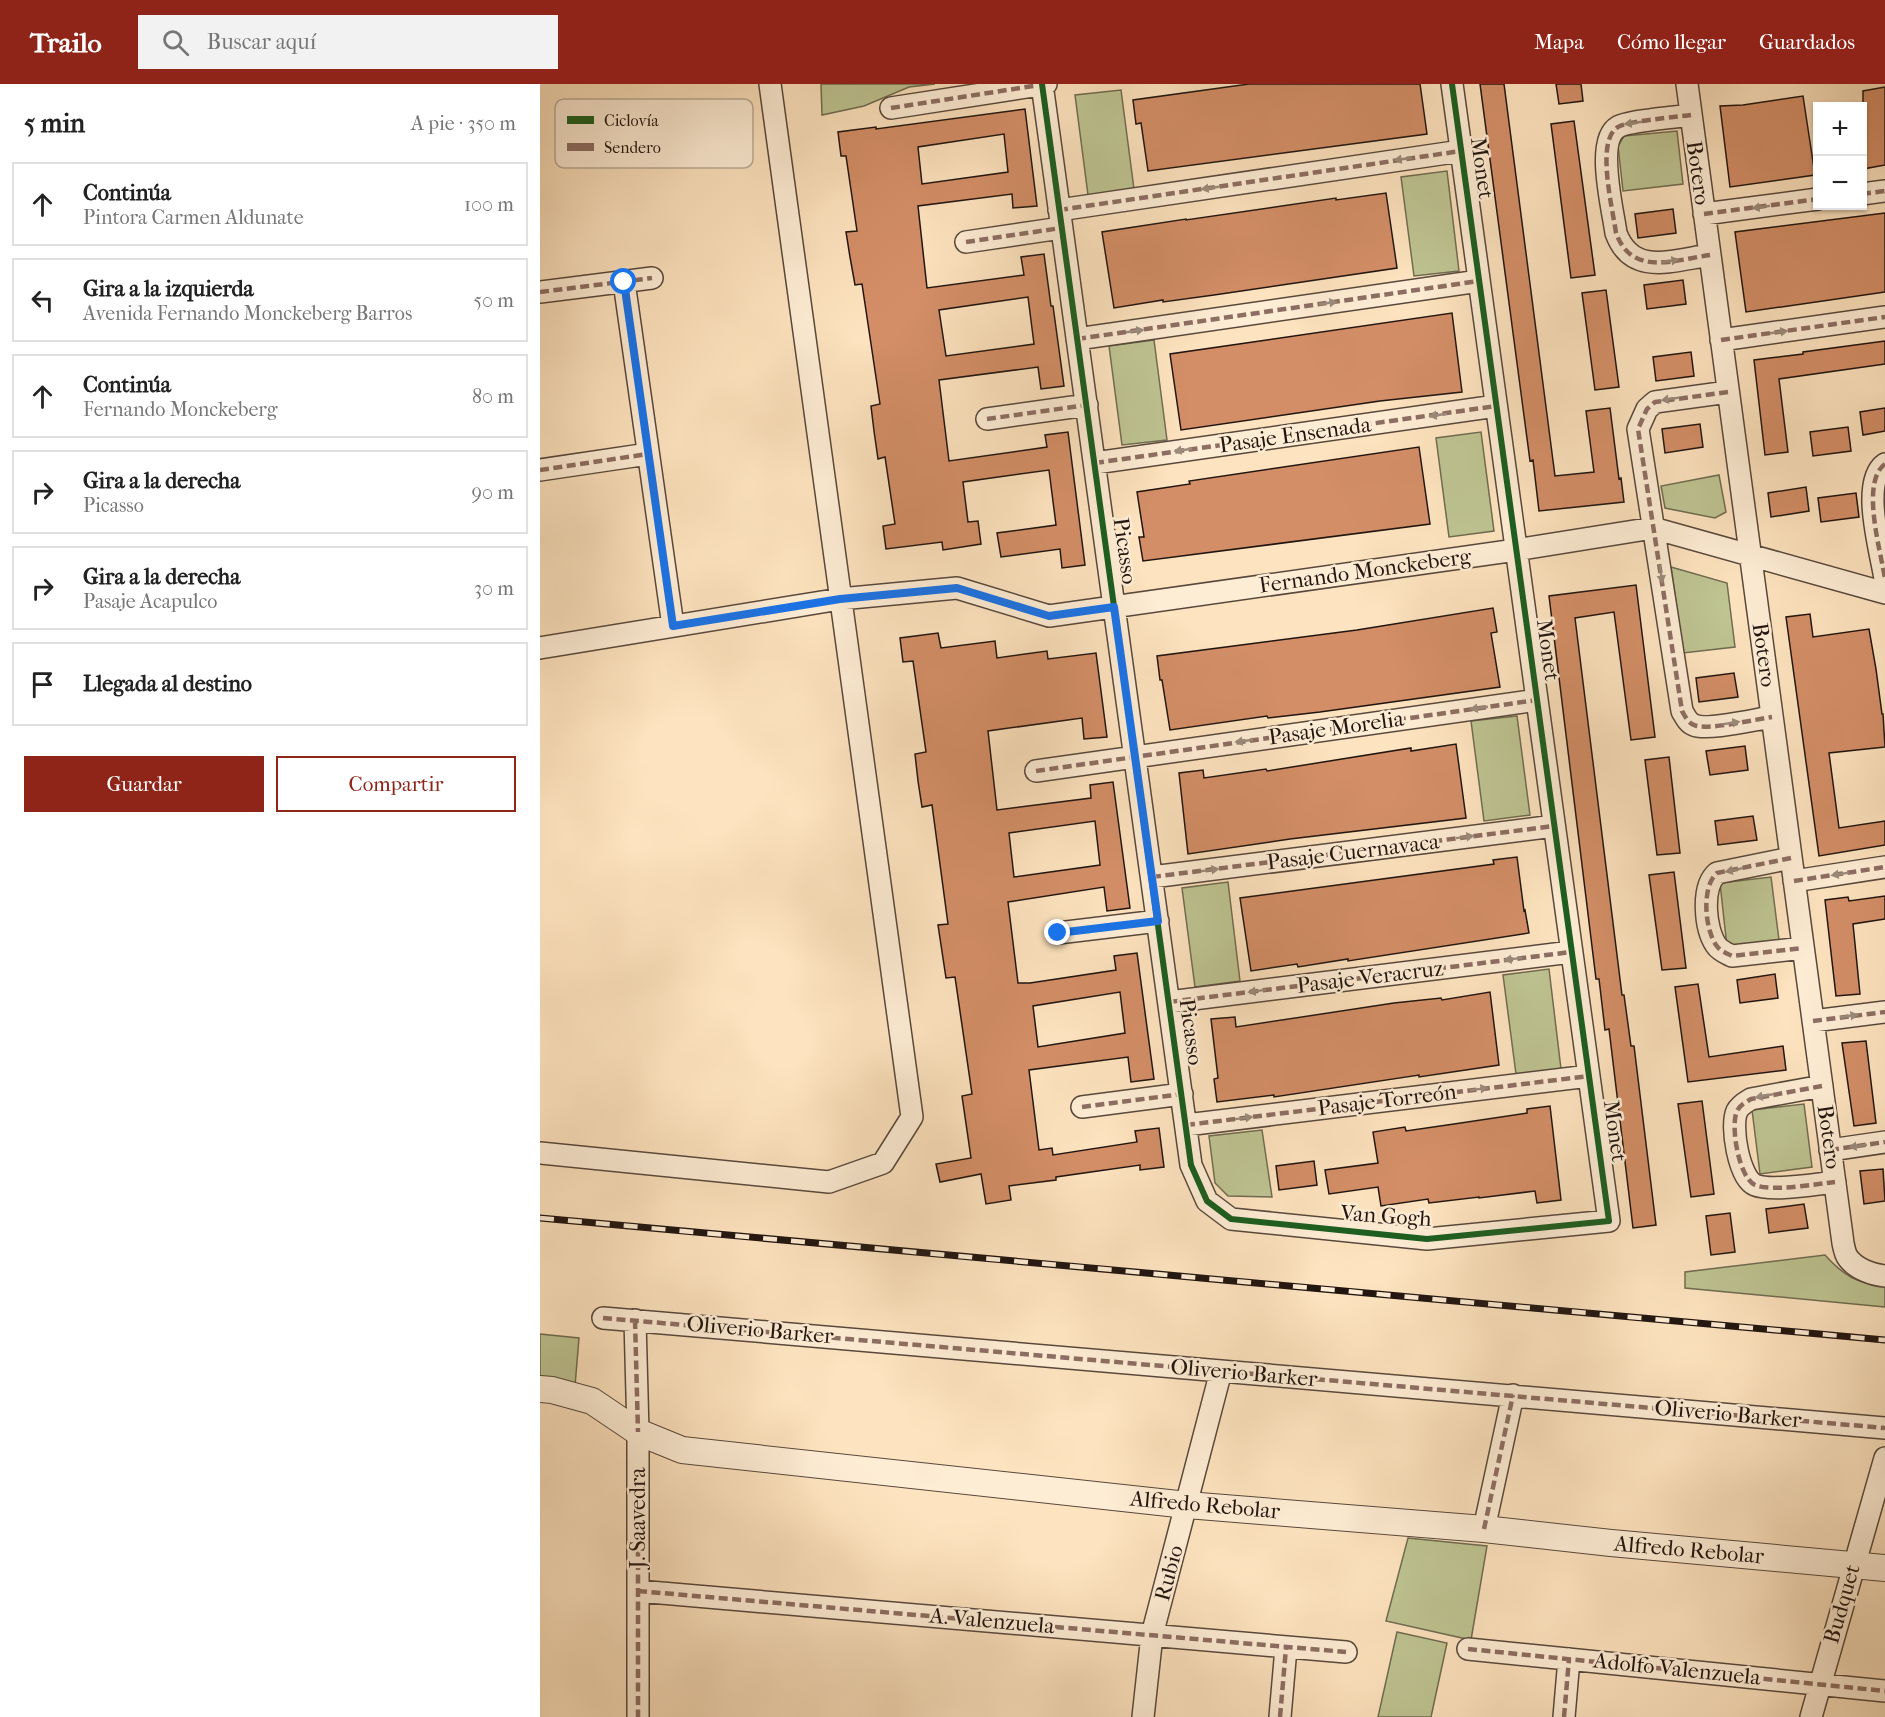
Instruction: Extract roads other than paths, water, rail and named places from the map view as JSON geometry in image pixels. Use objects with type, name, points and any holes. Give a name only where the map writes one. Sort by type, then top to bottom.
[{"type":"street","points":[[540,1153],[829,1182],[884,1163],[912,1117],[770,84]]},
{"type":"street","points":[[891,108],[1044,84]]},
{"type":"street","name":"Picasso","points":[[1044,84],[1060,219],[1191,1165]]},
{"type":"street","name":"Monet","points":[[1452,84],[1609,1221]]},
{"type":"street","name":"Botero","points":[[1687,84],[1841,1226],[1847,1257],[1858,1267],[1885,1276]]},
{"type":"street","points":[[1691,115],[1620,125],[1610,135],[1605,158],[1616,233],[1620,244],[1629,255],[1650,264],[1710,255]]},
{"type":"street","points":[[966,242],[1060,219],[1461,151]]},
{"type":"street","points":[[1867,193],[1885,191]]},
{"type":"street","points":[[1704,214],[1813,200]]},
{"type":"street","points":[[540,292],[652,278]]},
{"type":"street","points":[[1077,339],[1479,281]]},
{"type":"street","points":[[624,282],[673,626]]},
{"type":"street","points":[[1721,339],[1885,317]]},
{"type":"street","points":[[1728,392],[1655,402],[1641,418],[1638,429],[1682,711],[1693,725],[1705,727],[1772,717]]},
{"type":"street","points":[[987,419],[1087,405]]},
{"type":"street","name":"Pasaje Ensenada","points":[[1095,463],[1496,406]]},
{"type":"street","points":[[540,470],[648,454]]},
{"type":"street","points":[[1885,464],[1882,465],[1874,483],[1873,504],[1885,579]]},
{"type":"street","name":"Fernando Monckeberg","points":[[540,648],[840,599],[957,588],[1049,616],[1516,550],[1653,528],[1885,593]]},
{"type":"street","name":"Pasaje Morelia","points":[[1036,771],[1537,700]]},
{"type":"street","name":"Pasaje Cuernavaca","points":[[1152,877],[1554,826]]},
{"type":"street","points":[[1791,858],[1717,873],[1712,877],[1706,894],[1708,916],[1715,944],[1721,951],[1732,956],[1803,948]]},
{"type":"street","points":[[1794,881],[1885,867]]},
{"type":"street","points":[[1058,933],[1158,921]]},
{"type":"street","name":"Pasaje Veracruz","points":[[1169,1002],[1572,952]]},
{"type":"street","points":[[1813,1021],[1885,1012]]},
{"type":"street","name":"Pasaje Torreón","points":[[1186,1125],[1589,1076]]},
{"type":"street","points":[[1822,1086],[1751,1099],[1741,1105],[1737,1111],[1734,1133],[1742,1166],[1748,1180],[1755,1185],[1787,1187],[1835,1182]]},
{"type":"street","points":[[1082,1107],[1182,1094]]},
{"type":"street","points":[[1830,1150],[1885,1142]]},
{"type":"street","name":"Van Gogh","points":[[1191,1165],[1207,1201],[1231,1219],[1427,1239],[1609,1221]]},
{"type":"street","name":"Oliverio Barker","points":[[603,1318],[1885,1428]]},
{"type":"street","name":"J. Saavedra","points":[[635,1320],[638,1432],[638,1717]]},
{"type":"street","name":"Rubio","points":[[1143,1717],[1152,1635],[1221,1371]]},
{"type":"street","name":"Alfredo Rebolar","points":[[540,1389],[592,1401],[638,1432],[682,1450],[1187,1505],[1484,1529],[1885,1568]]},
{"type":"street","points":[[1484,1529],[1513,1395]]},
{"type":"street","name":"Budquet","points":[[1811,1717],[1885,1458]]},
{"type":"street","name":"A. Valenzuela","points":[[638,1591],[1346,1653]]},
{"type":"street","points":[[1280,1717],[1286,1648]]},
{"type":"street","name":"Adolfo Valenzuela","points":[[1468,1649],[1885,1691]]},
{"type":"street","points":[[1564,1717],[1569,1659]]},
{"type":"railway","points":[[540,1218],[1885,1340]]}]
